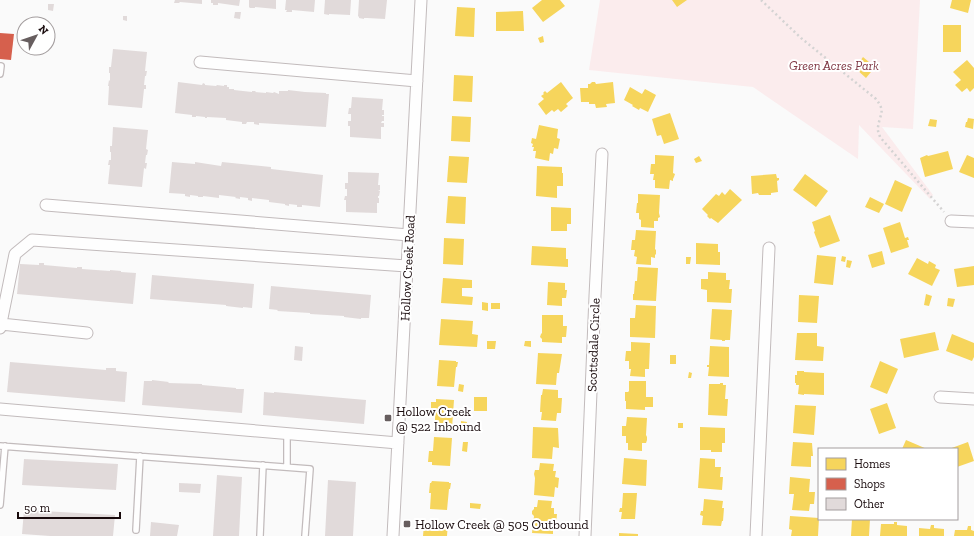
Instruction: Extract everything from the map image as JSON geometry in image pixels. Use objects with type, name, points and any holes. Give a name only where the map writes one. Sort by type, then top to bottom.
[{"type":"street","name":"Hollow Creek Road","points":[[393,536],[421,0]]},
{"type":"street","points":[[200,62],[417,81]]},
{"type":"street","name":"Scottsdale Circle","points":[[585,536],[602,154]]},
{"type":"street","points":[[46,205],[409,235]]},
{"type":"street","points":[[951,221],[974,222]]},
{"type":"street","points":[[87,334],[0,326],[15,254],[32,240],[407,266]]},
{"type":"street","points":[[756,536],[769,248]]},
{"type":"street","points":[[940,397],[974,399]]},
{"type":"street","points":[[0,409],[398,443]]},
{"type":"lane","points":[[0,74],[1,66]]},
{"type":"lane","points":[[287,434],[287,467]]},
{"type":"lane","points":[[0,505],[2,446],[310,469],[305,536]]},
{"type":"lane","points":[[136,530],[140,456]]},
{"type":"lane","points":[[260,536],[263,465]]},
{"type":"path","points":[[761,0],[800,38],[876,98],[882,111],[877,128],[880,136],[951,221]]},
{"type":"green space","name":"Green Acres Park","points":[[600,0],[920,0],[913,129],[882,127],[933,195],[930,199],[859,125],[858,159],[753,87],[589,70]]},
{"type":"building: Homes","points":[[542,0],[560,0],[565,6],[543,22],[532,8]]},
{"type":"building: Homes","points":[[672,0],[687,0],[677,7]]},
{"type":"building: Homes","points":[[952,0],[971,0],[968,13],[950,8]]},
{"type":"building: Homes","points":[[457,7],[475,8],[474,37],[455,36]]},
{"type":"building: Homes","points":[[523,11],[524,31],[496,31],[496,12]]},
{"type":"building: Homes","points":[[943,25],[961,25],[961,52],[943,52]]},
{"type":"building: Homes","points":[[543,36],[544,42],[540,43],[538,38]]},
{"type":"building: Homes","points":[[863,57],[875,67],[866,78],[855,68]]},
{"type":"building: Homes","points":[[967,60],[974,68],[974,88],[970,92],[967,88],[962,92],[955,85],[961,80],[953,72]]},
{"type":"building: Homes","points":[[454,75],[473,76],[472,102],[453,101]]},
{"type":"building: Homes","points":[[561,82],[573,98],[566,104],[568,106],[561,112],[558,109],[554,112],[552,110],[546,115],[538,104],[544,99],[541,96],[545,91],[547,93]]},
{"type":"building: Homes","points":[[595,82],[596,84],[613,82],[615,103],[606,104],[607,107],[596,108],[595,104],[581,102],[580,88],[588,88],[588,84]]},
{"type":"building: Homes","points":[[630,87],[642,94],[645,89],[656,95],[648,112],[640,108],[639,110],[624,100]]},
{"type":"building: Homes","points":[[670,113],[679,139],[664,144],[661,135],[657,136],[652,119]]},
{"type":"building: Homes","points":[[452,116],[471,117],[470,142],[451,141]]},
{"type":"building: Homes","points":[[968,118],[974,119],[973,129],[965,127]]},
{"type":"building: Homes","points":[[930,119],[937,120],[936,127],[928,126]]},
{"type":"building: Homes","points":[[539,125],[558,129],[557,138],[560,139],[558,149],[554,148],[553,154],[550,153],[549,161],[535,158],[536,151],[533,151],[534,147],[532,147],[533,144],[531,143],[532,138],[536,139]]},
{"type":"building: Homes","points":[[948,151],[953,169],[925,177],[920,158],[927,155]]},
{"type":"building: Homes","points":[[655,155],[674,156],[673,173],[675,174],[673,181],[670,180],[669,189],[655,188],[655,180],[653,180],[654,174],[650,174],[651,164],[655,164]]},
{"type":"building: Homes","points":[[967,155],[974,158],[974,178],[959,172]]},
{"type":"building: Homes","points":[[449,156],[469,157],[467,183],[447,182]]},
{"type":"building: Homes","points":[[699,156],[702,161],[696,163],[694,159]]},
{"type":"building: Homes","points":[[537,166],[562,167],[563,186],[557,186],[557,198],[536,196]]},
{"type":"building: Homes","points":[[776,174],[777,178],[779,178],[777,181],[778,192],[771,193],[771,195],[759,195],[758,193],[752,194],[751,176]]},
{"type":"building: Homes","points":[[805,174],[828,191],[816,207],[793,190]]},
{"type":"building: Homes","points":[[895,180],[912,188],[902,212],[885,204]]},
{"type":"building: Homes","points":[[730,189],[742,200],[718,223],[711,218],[710,219],[702,209],[716,194],[719,196],[722,192],[725,195]]},
{"type":"building: Homes","points":[[638,194],[660,195],[660,217],[658,218],[658,221],[654,221],[654,228],[641,227],[639,213],[636,213]]},
{"type":"building: Homes","points":[[448,196],[466,197],[465,224],[446,223]]},
{"type":"building: Homes","points":[[870,197],[884,204],[879,213],[865,207]]},
{"type":"building: Homes","points":[[551,207],[571,208],[571,224],[567,224],[567,231],[551,231]]},
{"type":"building: Homes","points":[[830,215],[840,241],[820,248],[812,222]]},
{"type":"building: Homes","points":[[900,222],[905,238],[908,237],[909,240],[907,240],[909,247],[891,253],[883,228]]},
{"type":"building: Homes","points":[[636,230],[656,231],[656,254],[655,258],[651,257],[651,265],[636,264],[637,257],[634,256],[635,250],[631,250],[632,240],[635,240]]},
{"type":"building: Homes","points":[[444,238],[464,239],[463,265],[443,264]]},
{"type":"building: Homes","points":[[696,243],[718,244],[718,252],[720,252],[720,265],[696,264]]},
{"type":"building: Homes","points":[[532,246],[566,248],[568,267],[531,265]]},
{"type":"building: Homes","points":[[882,251],[885,264],[872,268],[868,255]]},
{"type":"building: Homes","points":[[817,255],[836,257],[833,285],[814,283]]},
{"type":"building: Homes","points":[[842,256],[846,257],[845,262],[841,261]]},
{"type":"building: Homes","points":[[686,257],[691,257],[690,264],[686,264]]},
{"type":"building: Homes","points":[[917,258],[928,264],[929,261],[936,265],[935,268],[940,270],[932,286],[908,274]]},
{"type":"building: Homes","points":[[847,260],[852,261],[850,268],[846,267]]},
{"type":"building: Homes","points":[[974,266],[974,285],[957,287],[954,269]]},
{"type":"building: Homes","points":[[638,267],[658,268],[656,301],[633,300]]},
{"type":"building: Homes","points":[[708,272],[726,273],[726,280],[730,280],[729,289],[732,289],[731,303],[707,302],[707,290],[701,289],[701,279],[708,279]]},
{"type":"building: Homes","points":[[443,278],[472,280],[472,288],[462,288],[462,296],[473,297],[472,305],[441,303]]},
{"type":"building: Homes","points":[[548,282],[565,283],[565,290],[567,290],[566,298],[562,298],[562,306],[547,305]]},
{"type":"building: Homes","points":[[926,294],[932,296],[929,306],[924,305]]},
{"type":"building: Homes","points":[[799,295],[819,296],[817,323],[798,322]]},
{"type":"building: Homes","points":[[948,298],[955,299],[953,307],[947,306]]},
{"type":"building: Homes","points":[[482,302],[488,303],[488,311],[482,310]]},
{"type":"building: Homes","points":[[491,303],[500,303],[500,309],[491,309]]},
{"type":"building: Homes","points":[[636,305],[656,306],[655,338],[630,337],[630,318],[635,318]]},
{"type":"building: Homes","points":[[712,309],[732,310],[730,340],[722,341],[710,339]]},
{"type":"building: Homes","points":[[542,315],[563,315],[563,326],[567,326],[566,337],[562,337],[562,343],[542,342],[540,337],[542,333]]},
{"type":"building: Homes","points":[[441,319],[473,321],[472,334],[478,335],[477,347],[439,345]]},
{"type":"building: Homes","points":[[935,332],[939,350],[904,358],[900,339]]},
{"type":"building: Homes","points":[[797,333],[817,333],[817,346],[824,347],[823,361],[795,360]]},
{"type":"building: Homes","points":[[952,334],[974,343],[974,357],[972,361],[946,351]]},
{"type":"building: Homes","points":[[487,341],[496,341],[495,349],[487,349]]},
{"type":"building: Homes","points":[[525,341],[531,341],[531,347],[524,346]]},
{"type":"building: Homes","points":[[631,342],[650,343],[649,369],[645,369],[645,377],[630,376],[631,369],[629,369],[629,361],[625,361],[626,351],[631,351]]},
{"type":"building: Homes","points":[[710,346],[729,347],[729,377],[708,376],[709,367],[707,367],[707,365],[709,365]]},
{"type":"building: Homes","points":[[538,353],[562,354],[559,373],[557,373],[556,385],[536,384]]},
{"type":"building: Homes","points":[[670,355],[676,355],[676,364],[670,364]]},
{"type":"building: Homes","points":[[439,360],[458,362],[454,387],[437,386]]},
{"type":"building: Homes","points":[[880,361],[898,369],[887,394],[870,387]]},
{"type":"building: Homes","points":[[797,371],[824,373],[824,395],[798,394],[799,385],[796,385],[795,383],[795,375],[797,375]]},
{"type":"building: Homes","points":[[689,372],[692,373],[691,378],[688,378]]},
{"type":"building: Homes","points":[[629,381],[646,381],[646,397],[653,397],[653,407],[645,407],[645,410],[626,409],[625,392],[629,391]]},
{"type":"building: Homes","points":[[720,383],[726,385],[725,399],[728,399],[727,416],[708,415],[709,384]]},
{"type":"building: Homes","points":[[459,384],[464,385],[463,392],[458,391]]},
{"type":"building: Homes","points":[[543,389],[558,390],[558,398],[562,398],[561,413],[557,413],[556,421],[541,420],[541,395]]},
{"type":"building: Homes","points":[[474,397],[487,397],[487,411],[474,411]]},
{"type":"building: Homes","points":[[436,399],[454,400],[452,428],[435,427],[435,413],[431,413],[431,402],[436,402]]},
{"type":"building: Homes","points":[[887,403],[896,428],[879,434],[870,409]]},
{"type":"building: Homes","points":[[795,405],[816,406],[814,435],[793,433]]},
{"type":"building: Homes","points":[[627,417],[647,418],[647,440],[646,443],[642,443],[642,451],[628,450],[626,436],[622,436],[622,426],[626,426]]},
{"type":"building: Homes","points":[[461,421],[467,422],[466,430],[461,430]]},
{"type":"building: Homes","points":[[678,423],[683,423],[683,428],[678,428]]},
{"type":"building: Homes","points":[[533,427],[558,428],[559,448],[553,447],[552,459],[532,458]]},
{"type":"building: Homes","points":[[700,427],[725,428],[725,443],[722,443],[722,452],[700,450]]},
{"type":"building: Homes","points":[[434,437],[452,438],[450,466],[432,465],[432,462],[428,462],[429,451],[433,451]]},
{"type":"building: Homes","points":[[906,440],[925,448],[902,448]]},
{"type":"building: Homes","points":[[463,442],[468,442],[467,452],[462,451]]},
{"type":"building: Homes","points":[[793,442],[812,443],[813,456],[811,456],[811,467],[791,466]]},
{"type":"building: Homes","points":[[968,442],[974,461],[958,467],[958,448],[952,448]]},
{"type":"building: Homes","points":[[624,458],[647,460],[646,486],[622,484]]},
{"type":"building: Homes","points":[[700,458],[715,459],[715,467],[721,467],[720,477],[723,477],[722,490],[698,488]]},
{"type":"building: Homes","points":[[540,463],[554,464],[553,471],[556,471],[555,477],[559,478],[558,488],[555,487],[554,497],[534,495],[534,474],[535,470],[539,470]]},
{"type":"building: Homes","points":[[790,477],[810,479],[809,492],[815,492],[814,504],[810,504],[809,511],[792,510],[794,494],[789,494]]},
{"type":"building: Homes","points":[[432,481],[451,483],[447,510],[430,509],[431,493],[429,493],[430,483]]},
{"type":"building: Homes","points":[[623,493],[637,493],[635,519],[621,519],[622,512],[619,512],[620,508],[622,508]]},
{"type":"building: Homes","points":[[704,499],[723,501],[723,521],[721,526],[702,525],[703,516],[700,515],[701,511],[703,511]]},
{"type":"building: Homes","points":[[538,500],[552,501],[551,508],[554,508],[554,514],[557,514],[556,525],[553,525],[553,534],[532,533],[534,516],[532,511],[534,507],[537,507]]},
{"type":"building: Homes","points":[[470,503],[481,504],[480,509],[470,508]]},
{"type":"building: Homes","points":[[790,516],[818,518],[819,520],[818,536],[791,536],[792,530],[789,529]]},
{"type":"building: Homes","points":[[852,520],[870,520],[869,536],[851,536]]},
{"type":"building: Homes","points":[[430,521],[448,522],[447,536],[423,536],[424,524],[430,524]]},
{"type":"building: Homes","points":[[894,522],[897,522],[897,525],[907,526],[907,536],[880,536],[881,524],[894,524]]},
{"type":"building: Homes","points":[[931,525],[934,525],[934,528],[944,529],[944,536],[919,536],[919,528],[930,529]]},
{"type":"building: Homes","points":[[968,526],[971,526],[971,530],[974,531],[974,536],[954,536],[955,530],[967,530]]},
{"type":"building: Homes","points":[[619,533],[638,534],[638,536],[619,536]]},
{"type":"building: Shops","points":[[0,33],[14,34],[11,60],[0,59]]},
{"type":"building: Other","points":[[175,0],[202,0],[202,4],[180,2],[174,3]]},
{"type":"building: Other","points":[[211,0],[240,0],[239,6],[218,3],[218,5],[213,5]]},
{"type":"building: Other","points":[[249,0],[276,0],[276,9],[250,8]]},
{"type":"building: Other","points":[[286,0],[315,0],[314,12],[292,10],[292,12],[286,12]]},
{"type":"building: Other","points":[[325,0],[351,0],[350,15],[324,14]]},
{"type":"building: Other","points":[[359,0],[387,0],[385,19],[359,18]]},
{"type":"building: Other","points":[[48,4],[54,4],[53,11],[48,10]]},
{"type":"building: Other","points":[[235,12],[241,12],[240,19],[234,18]]},
{"type":"building: Other","points":[[123,16],[127,16],[127,21],[123,20]]},
{"type":"building: Other","points":[[113,49],[147,52],[145,71],[147,71],[144,85],[146,85],[146,89],[144,89],[142,108],[108,105],[108,86],[109,80],[110,81],[109,67],[111,67]]},
{"type":"building: Other","points":[[178,82],[202,85],[203,83],[205,85],[216,86],[227,85],[229,89],[252,92],[274,92],[279,94],[279,91],[288,90],[326,93],[329,94],[326,127],[259,123],[259,125],[254,124],[254,122],[242,124],[242,122],[226,120],[226,118],[192,117],[192,115],[175,113]]},
{"type":"building: Other","points":[[352,97],[383,99],[382,110],[384,110],[384,115],[382,116],[384,116],[384,121],[381,123],[384,123],[384,127],[381,127],[381,139],[350,137],[350,126],[348,126],[348,121],[351,121],[351,114],[348,114],[349,108],[351,108]]},
{"type":"building: Other","points":[[113,127],[148,130],[146,149],[148,150],[145,163],[147,163],[146,169],[144,168],[142,187],[108,184],[110,165],[108,165],[109,160],[111,160],[110,146],[112,146]]},
{"type":"building: Other","points":[[172,162],[195,164],[195,162],[221,166],[222,162],[271,167],[271,169],[323,175],[320,207],[302,205],[302,207],[297,207],[297,205],[289,204],[289,206],[269,202],[269,200],[252,198],[252,201],[248,200],[248,198],[240,197],[240,199],[235,198],[236,197],[219,195],[219,198],[190,195],[190,197],[185,196],[185,194],[169,193]]},
{"type":"building: Other","points":[[348,172],[379,173],[378,185],[380,185],[380,190],[378,190],[380,191],[378,196],[379,203],[377,203],[377,213],[346,212],[346,200],[344,200],[345,196],[347,196],[345,183],[348,183]]},
{"type":"building: Other","points":[[39,263],[44,263],[44,265],[77,268],[82,267],[82,269],[136,273],[133,304],[17,294],[20,264],[39,265]]},
{"type":"building: Other","points":[[152,275],[254,284],[252,308],[150,299]]},
{"type":"building: Other","points":[[271,286],[371,295],[369,318],[361,319],[269,309]]},
{"type":"building: Other","points":[[295,346],[303,347],[302,361],[294,360]]},
{"type":"building: Other","points":[[10,362],[106,370],[106,368],[116,368],[116,371],[127,372],[125,402],[7,392]]},
{"type":"building: Other","points":[[152,380],[169,382],[168,383],[202,384],[244,389],[242,413],[142,405],[144,381]]},
{"type":"building: Other","points":[[264,392],[366,400],[364,424],[263,415]]},
{"type":"building: Other","points":[[24,459],[118,464],[116,490],[22,485]]},
{"type":"building: Other","points":[[217,475],[242,477],[239,536],[213,536]]},
{"type":"building: Other","points":[[328,480],[356,482],[353,536],[325,536]]},
{"type":"building: Other","points":[[179,483],[201,484],[200,493],[179,492]]},
{"type":"building: Other","points":[[24,510],[115,515],[113,536],[50,536],[22,534]]},
{"type":"building: Other","points":[[151,522],[179,525],[177,536],[150,536]]},
{"type":"place","name":"Hollow Creek @ 522 Inbound","points":[[388,418]]},
{"type":"place","name":"Hollow Creek @ 505 Outbound","points":[[407,524]]}]
